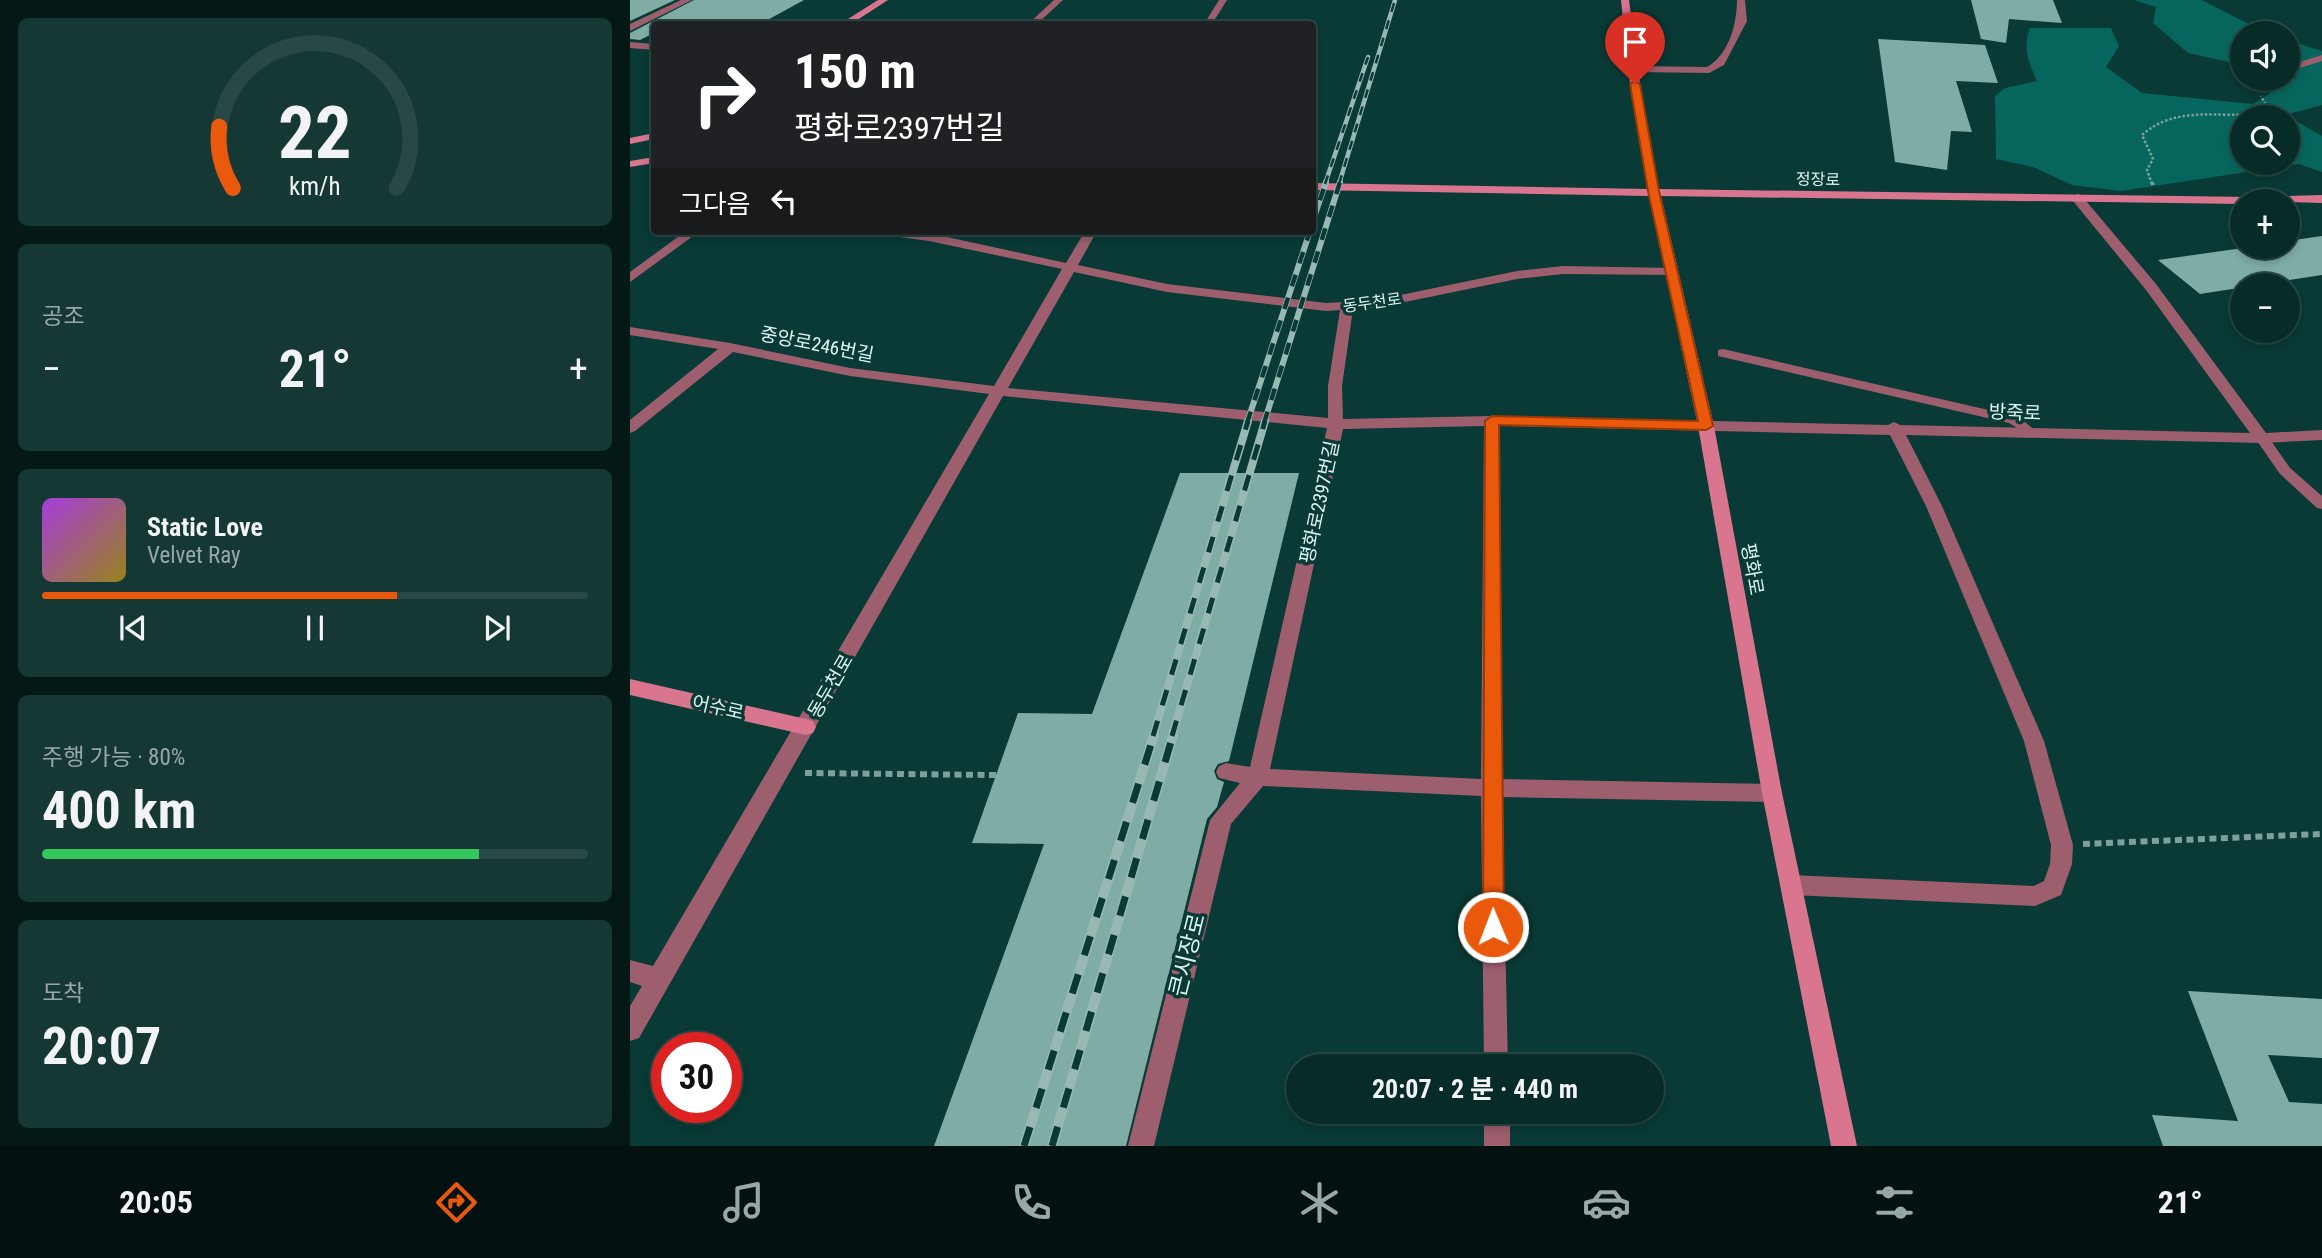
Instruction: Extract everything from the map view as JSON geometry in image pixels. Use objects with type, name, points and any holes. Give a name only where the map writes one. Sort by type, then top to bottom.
[{"type":"main road","points":[[850,21],[884,0]]},
{"type":"main road","name":"평화로","points":[[1625,0],[1633,69],[1654,191],[1706,426],[1772,793],[1844,1146]]},
{"type":"main road","points":[[631,141],[651,137]]},
{"type":"main road","points":[[630,164],[649,162]]},
{"type":"main road","points":[[630,170],[649,162]]},
{"type":"main road","name":"정장로","points":[[1316,186],[2077,198],[2322,199]]},
{"type":"main road","name":"어수로","points":[[630,687],[806,727]]},
{"type":"street","points":[[630,28],[688,0]]},
{"type":"street","points":[[1035,21],[1059,0]]},
{"type":"street","points":[[1211,21],[1223,0]]},
{"type":"street","points":[[1633,69],[1709,70],[1721,62],[1742,21],[1741,0]]},
{"type":"street","points":[[630,45],[651,47]]},
{"type":"street","points":[[2077,198],[2151,287],[2262,438]]},
{"type":"street","points":[[630,278],[689,235]]},
{"type":"street","name":"동두천로","points":[[914,235],[1167,288],[1326,307],[1376,304],[1517,275],[1563,270],[1673,272]]},
{"type":"street","name":"동두천로","points":[[630,1029],[1089,235]]},
{"type":"street","points":[[998,391],[1336,424],[1335,386],[1347,306]]},
{"type":"street","name":"중앙로246번길","points":[[630,331],[730,347],[850,372],[998,391]]},
{"type":"street","points":[[630,428],[730,347]]},
{"type":"street","points":[[1492,421],[1491,788],[1496,1054]]},
{"type":"street","name":"평화로2397번길","points":[[1258,777],[1336,424],[1492,421],[1706,426]]},
{"type":"street","name":"방죽로","points":[[1706,426],[2262,438],[2322,435]]},
{"type":"street","points":[[1791,885],[2035,896],[2053,888],[2062,864],[2062,845],[2046,782],[2024,715],[1934,506],[1894,428]]},
{"type":"street","points":[[1226,772],[1258,777],[1491,788],[1772,793]]},
{"type":"street","name":"큰시장로","points":[[1141,1146],[1221,820],[1258,777]]},
{"type":"street","points":[[630,971],[657,979]]},
{"type":"street","points":[[1497,1124],[1497,1146]]},
{"type":"lane","points":[[2300,65],[2322,58]]},
{"type":"lane","points":[[1723,353],[2014,420],[2030,432]]},
{"type":"lane","points":[[2262,438],[2284,471],[2322,504]]},
{"type":"path","points":[[2155,199],[2155,190],[2147,170],[2153,159],[2142,135],[2149,127],[2182,115],[2258,114],[2267,107],[2259,91]]},
{"type":"path","points":[[779,773],[996,775]]},
{"type":"path","points":[[2062,845],[2322,834]]},
{"type":"green space","points":[[2134,0],[2202,0],[2243,21],[2230,21],[2230,62],[2188,53],[2153,23],[2156,7]]},
{"type":"green space","points":[[2030,28],[2111,28],[2119,46],[2106,67],[2142,93],[2253,104],[2274,91],[2300,91],[2300,44],[2322,51],[2322,105],[2300,111],[2300,105],[2230,105],[2230,174],[2121,191],[2072,185],[2033,167],[1996,159],[1995,96],[2005,88],[2037,81],[2031,68],[2027,42]]},
{"type":"green space","points":[[2300,124],[2322,136],[2322,172],[2300,164]]},
{"type":"building","points":[[630,0],[675,0],[630,21]]},
{"type":"building","points":[[694,0],[804,0],[766,21],[653,21]]},
{"type":"building","points":[[1971,0],[2053,0],[2062,23],[2009,19],[2006,43],[1981,39]]},
{"type":"building","points":[[651,22],[651,34],[640,40],[630,39],[630,33]]},
{"type":"building","points":[[1878,39],[1985,45],[1998,83],[1956,81],[1972,132],[1951,131],[1947,170],[1895,162]]},
{"type":"building","points":[[2322,236],[2322,275],[2300,278],[2300,273],[2230,273],[2230,289],[2200,294],[2158,260],[2230,250],[2230,259],[2300,259],[2300,239]]},
{"type":"building","points":[[1180,473],[1299,473],[1229,761],[1218,764],[1214,771],[1217,779],[1224,782],[1217,807],[1207,819],[1126,1146],[934,1146],[1044,844],[972,843],[1018,713],[1092,714]]},
{"type":"building","points":[[2188,991],[2322,999],[2322,1058],[2268,1055],[2289,1102],[2322,1104],[2322,1146],[2163,1146],[2152,1115],[2238,1121]]},
{"type":"railway","points":[[1339,184],[1395,0]]},
{"type":"railway","points":[[1325,184],[1368,57]]},
{"type":"railway","points":[[1316,211],[1326,182]]},
{"type":"railway","points":[[1264,423],[1340,182]]},
{"type":"railway","points":[[1247,423],[1309,235]]},
{"type":"railway","points":[[1153,736],[1248,421]]},
{"type":"railway","points":[[1172,736],[1265,421]]},
{"type":"railway","points":[[1024,1146],[1154,735]]},
{"type":"railway","points":[[1052,1146],[1173,735]]},
{"type":"route","points":[[1493,927],[1492,421],[1706,426],[1654,191],[1635,84]]}]
